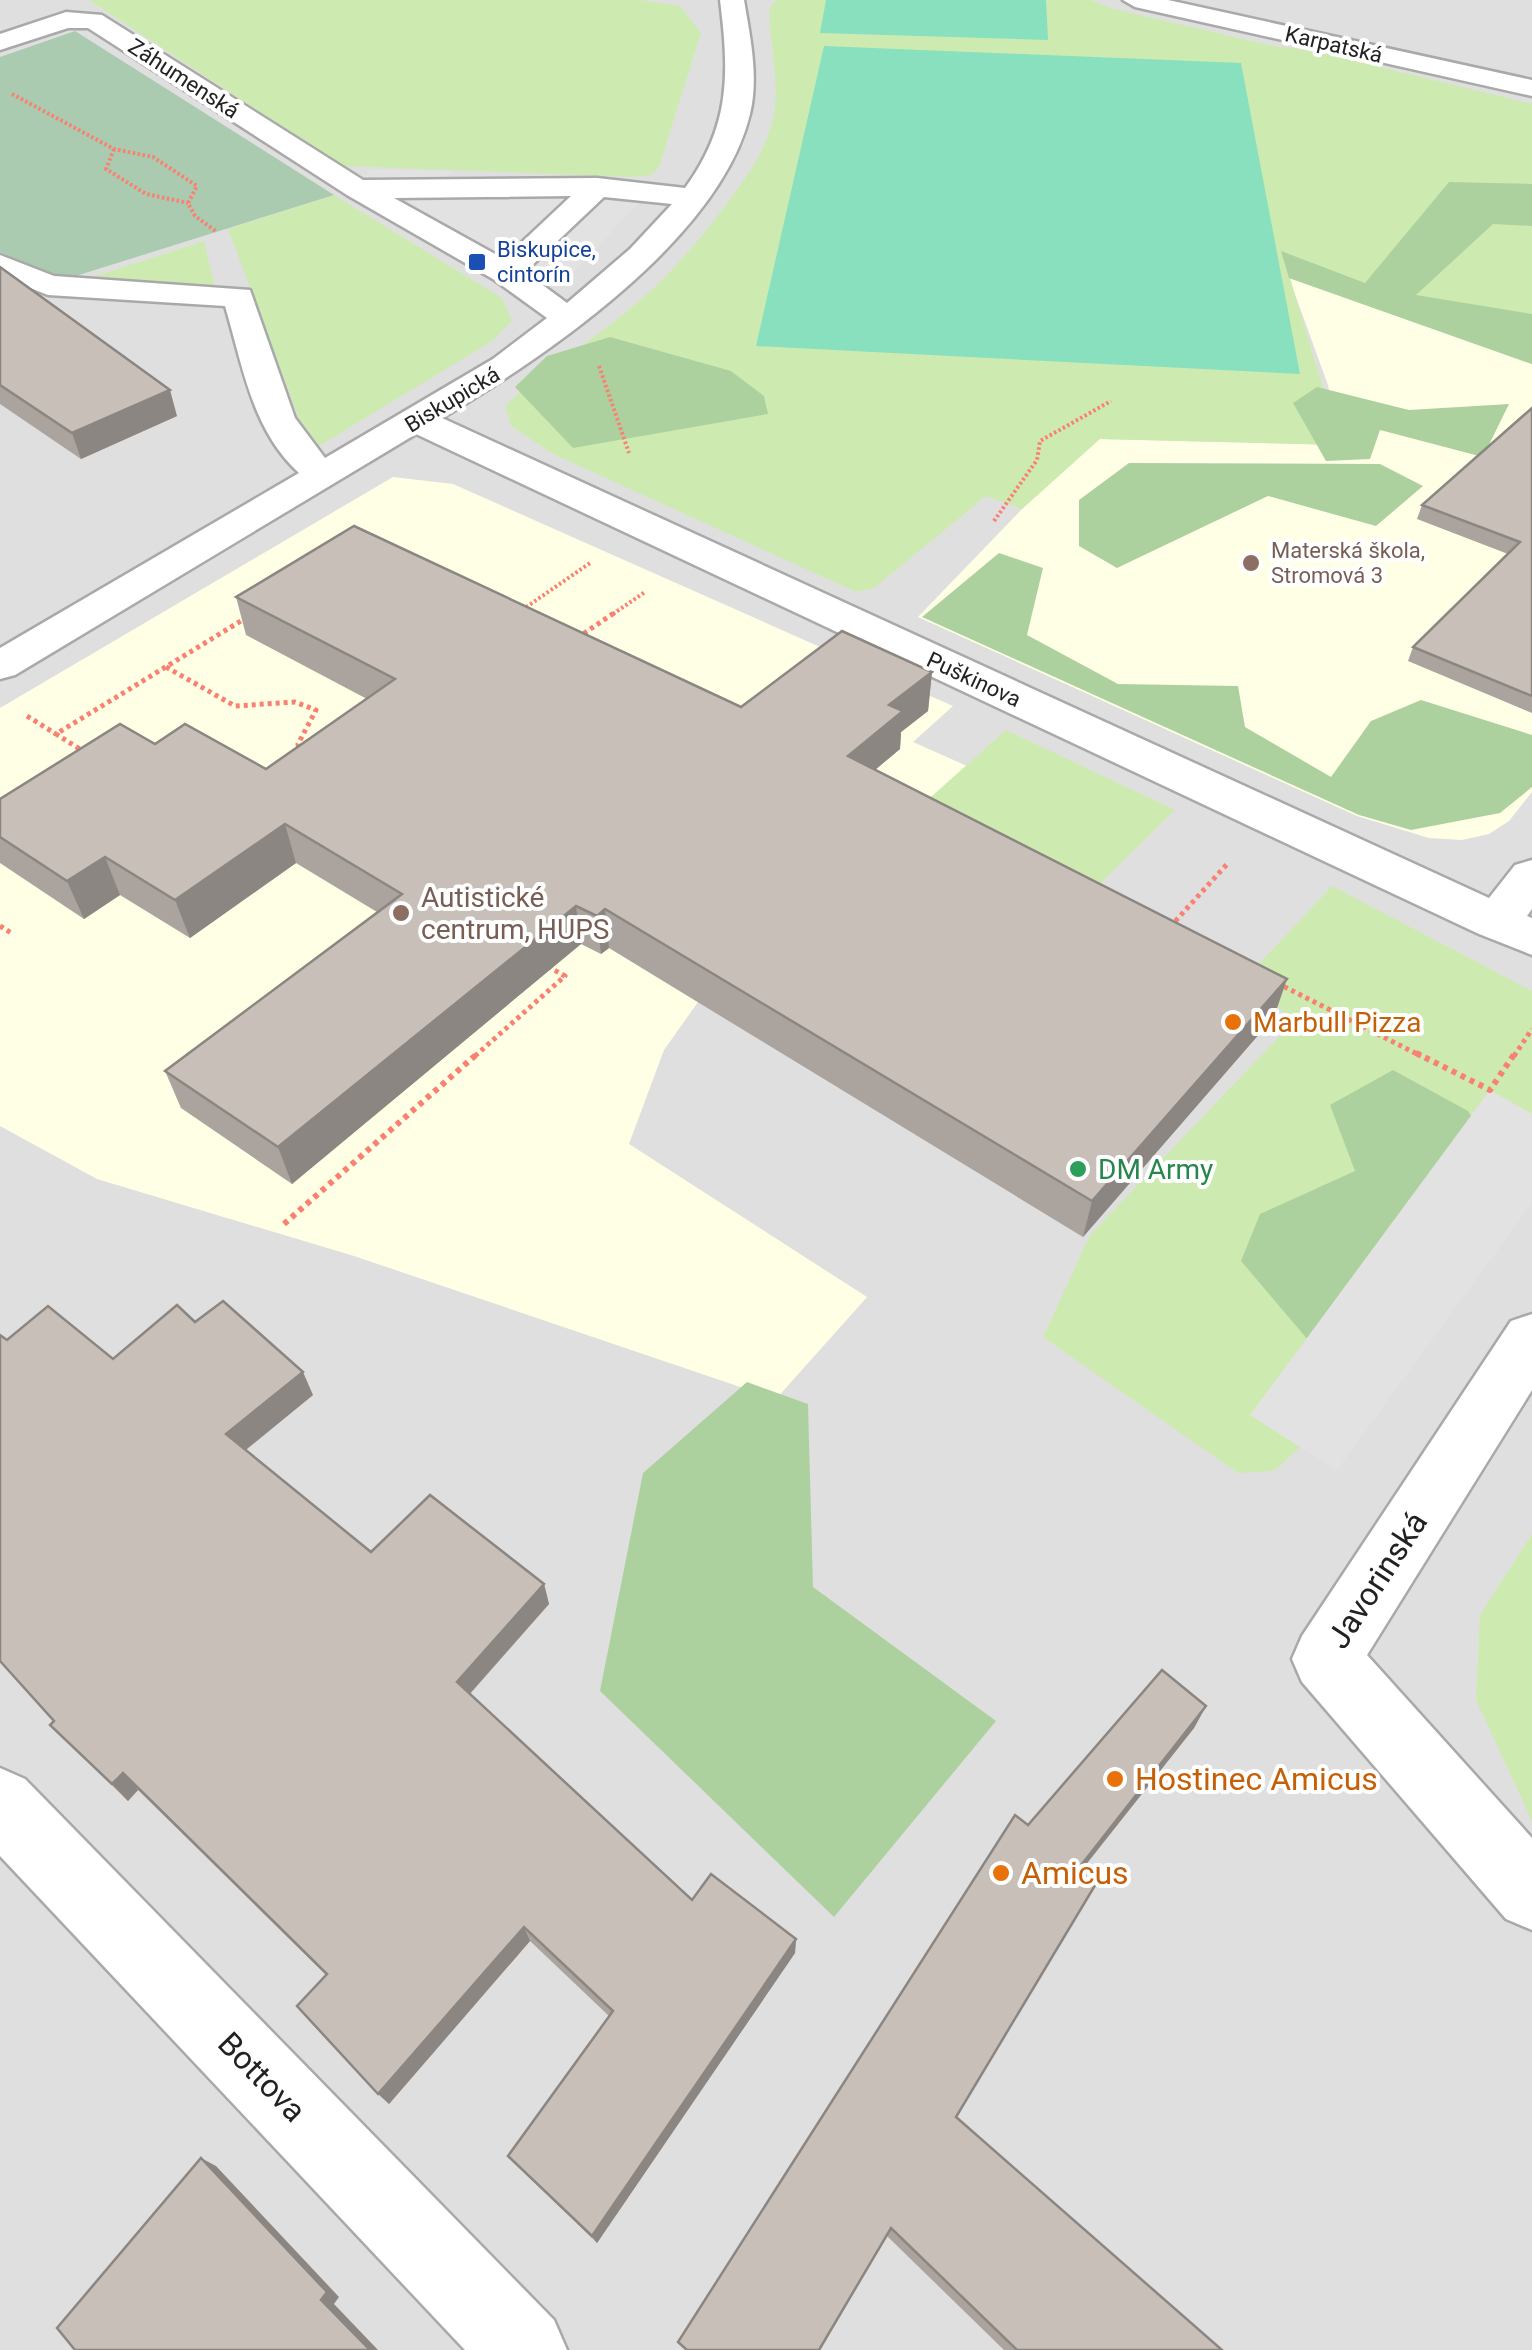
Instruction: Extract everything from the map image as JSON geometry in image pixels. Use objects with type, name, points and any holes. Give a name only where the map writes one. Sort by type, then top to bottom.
[{"type":"street","name":"Biskupická","points":[[0,666],[506,366],[645,252],[691,198],[724,148],[736,114],[740,78],[732,0]]},
{"type":"street","points":[[1109,0],[1134,10],[1273,41],[1346,47]]},
{"type":"street","name":"Karpatská","points":[[1135,0],[1532,88]]},
{"type":"street","points":[[1183,0],[1286,23],[1346,47]]},
{"type":"street","name":"Záhumenská","points":[[0,42],[66,20],[93,20],[357,188],[504,272],[568,319]]},
{"type":"street","points":[[504,272],[522,261],[597,187]]},
{"type":"street","points":[[357,188],[597,187],[691,198]]},
{"type":"street","points":[[0,264],[48,285],[238,297],[278,420],[302,460],[322,475]]},
{"type":"street","name":"Puškinova","points":[[416,420],[1514,930]]},
{"type":"street","points":[[1514,930],[1532,876]]},
{"type":"street","name":"Javorinská","points":[[1532,1339],[1326,1660],[1532,1893]]},
{"type":"street","name":"Bottova","points":[[0,1804],[524,2350]]},
{"type":"path","points":[[2,88],[114,149],[153,157],[197,186],[188,203]]},
{"type":"path","points":[[114,149],[106,169],[146,194],[188,203],[195,216],[217,232]]},
{"type":"path","points":[[594,350],[635,464]]},
{"type":"path","points":[[994,522],[1037,460],[1040,441],[1111,401]]},
{"type":"path","points":[[509,619],[644,526]]},
{"type":"path","points":[[567,644],[702,553]]},
{"type":"path","points":[[89,754],[56,734],[263,607]]},
{"type":"path","points":[[165,667],[235,706],[295,702],[316,710],[298,744],[301,760]]},
{"type":"path","points":[[1158,940],[1270,817]]},
{"type":"path","points":[[0,926],[14,934]]},
{"type":"path","points":[[1169,928],[1187,937]]},
{"type":"path","points":[[284,1224],[565,976],[533,958]]},
{"type":"path","points":[[1276,982],[1490,1090],[1532,1029]]},
{"type":"shaded area","points":[[0,0],[1532,0],[1532,2350],[0,2350]]},
{"type":"shaded area","points":[[75,31],[334,195],[63,280],[0,252],[0,57]]},
{"type":"shaded area","points":[[370,169],[452,171],[442,185],[639,203],[575,271],[483,254],[362,183]]},
{"type":"shaded area","name":"Materská škola, Stromová 3","points":[[1289,278],[1532,364],[1532,792],[1509,821],[1489,834],[1462,840],[1429,838],[1357,816],[918,617],[1022,509],[1099,439],[1340,445],[1328,385]]},
{"type":"shaded area","name":"Autistické centrum, HUPS","points":[[393,477],[453,484],[953,706],[913,742],[967,766],[905,825],[698,1002],[664,1050],[629,1144],[867,1297],[776,1399],[354,1256],[97,1179],[0,1126],[0,708]]},
{"type":"shaded area","points":[[1490,1090],[1532,1114],[1532,1203],[1337,1470],[1250,1415]]},
{"type":"green space","points":[[89,0],[641,0],[680,6],[701,33],[659,167],[651,175],[342,166]]},
{"type":"green space","points":[[777,0],[1091,0],[1110,8],[1273,46],[1315,51],[1532,104],[1532,364],[1290,278],[1340,445],[1100,439],[1022,509],[986,496],[874,588],[856,592],[553,454],[511,426],[505,406],[620,317],[667,275],[747,175],[764,146],[774,113],[776,86],[770,7]]},
{"type":"green space","points":[[826,0],[1046,0],[1048,40],[820,33]]},
{"type":"green space","points":[[824,46],[1241,63],[1300,374],[756,346]]},
{"type":"green space","points":[[1449,182],[1532,184],[1532,226],[1493,224],[1416,295],[1532,314],[1532,364],[1289,278],[1281,251],[1365,283]]},
{"type":"green space","points":[[334,195],[502,298],[512,321],[492,341],[311,451],[228,229]]},
{"type":"green space","points":[[204,241],[215,288],[74,283]]},
{"type":"green space","points":[[610,337],[731,371],[764,396],[768,414],[573,448],[515,387],[547,356]]},
{"type":"green space","points":[[1317,387],[1409,410],[1509,404],[1483,457],[1380,430],[1370,459],[1326,461],[1293,403]]},
{"type":"green space","points":[[1129,463],[1380,464],[1423,486],[1376,526],[1268,496],[1117,568],[1079,546],[1079,500]]},
{"type":"green space","points":[[999,553],[1043,568],[1027,635],[1118,684],[1238,686],[1245,727],[1331,777],[1371,721],[1421,700],[1532,735],[1532,787],[1500,813],[1411,830],[1359,815],[922,617]]},
{"type":"green space","points":[[1006,730],[1175,810],[1074,909],[904,821]]},
{"type":"green space","points":[[1332,886],[1532,991],[1532,1114],[1489,1091],[1251,1415],[1300,1447],[1274,1471],[1238,1473],[1043,1337],[1090,1235],[1295,1020],[1242,982]]},
{"type":"green space","points":[[1393,1070],[1468,1111],[1516,1186],[1314,1347],[1241,1261],[1260,1214],[1355,1171],[1330,1105]]},
{"type":"green space","points":[[747,1382],[808,1404],[813,1587],[996,1721],[834,1917],[600,1691],[643,1473]]},
{"type":"green space","points":[[1532,1534],[1532,1821],[1476,1700],[1480,1615]]},
{"type":"building","points":[[0,267],[170,390],[72,433],[0,385]]},
{"type":"building","points":[[1532,408],[1532,696],[1413,647],[1520,542],[1422,505]]},
{"type":"building","points":[[354,526],[741,707],[842,631],[932,672],[889,705],[903,711],[848,756],[1287,979],[1092,1201],[605,909],[597,916],[576,906],[278,1147],[165,1071],[402,894],[285,824],[175,900],[105,857],[67,881],[0,837],[0,799],[120,724],[155,744],[185,724],[266,769],[395,679],[236,597]]},
{"type":"building","points":[[223,1301],[303,1372],[226,1434],[371,1552],[430,1495],[544,1584],[457,1682],[692,1900],[711,1874],[796,1939],[592,2236],[508,2156],[613,2011],[524,1927],[378,2094],[297,2006],[327,1974],[123,1773],[112,1784],[50,1725],[54,1721],[0,1661],[0,1335],[7,1340],[48,1306],[113,1359],[177,1305],[195,1322]]},
{"type":"building","points":[[1162,1670],[1206,1706],[1082,1864],[1100,1877],[956,2117],[1222,2350],[1017,2350],[891,2228],[819,2350],[687,2350],[678,2342],[1015,1815],[1028,1825]]},
{"type":"building","points":[[201,2158],[327,2292],[321,2300],[370,2350],[75,2350],[57,2328]]},
{"type":"place","name":"Biskupice, cintorín","points":[[477,262]]},
{"type":"place","name":"Materská škola, Stromová 3","points":[[1251,563]]},
{"type":"place","name":"Autistické centrum, HUPS","points":[[401,913]]},
{"type":"place","name":"Marbull Pizza","points":[[1233,1022]]},
{"type":"place","name":"DM Army","points":[[1078,1169]]},
{"type":"place","name":"Hostinec Amicus","points":[[1115,1779]]},
{"type":"place","name":"Amicus","points":[[1001,1873]]}]
